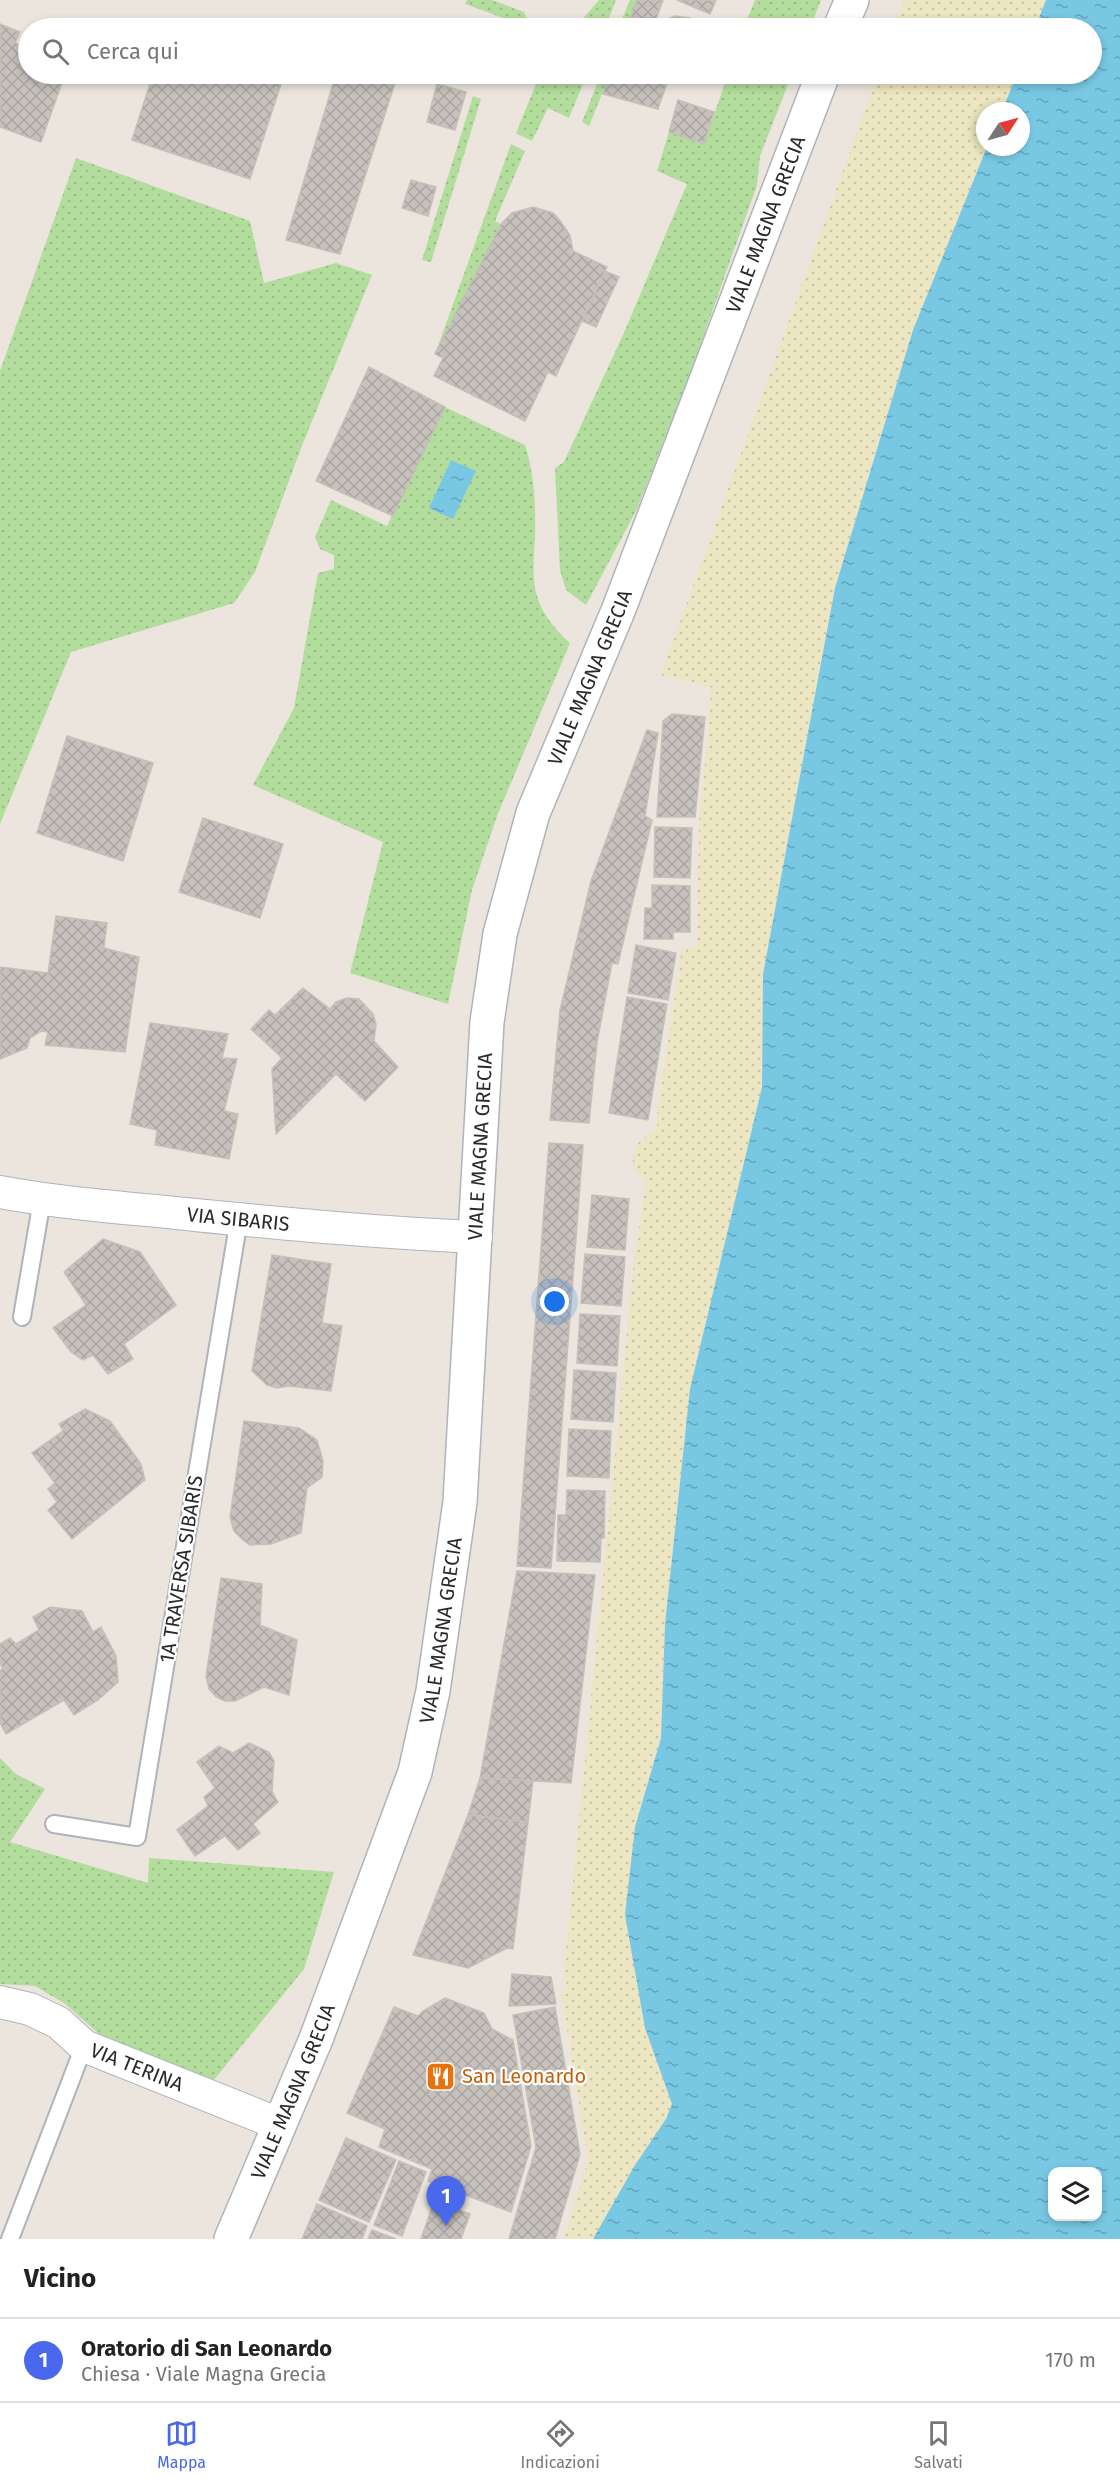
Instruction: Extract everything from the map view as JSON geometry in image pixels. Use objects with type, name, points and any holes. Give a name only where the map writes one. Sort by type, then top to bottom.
[{"type":"street","points":[[844,18],[852,0]]},
{"type":"street","name":"VIALE MAGNA GRECIA","points":[[231,2239],[316,2039],[415,1772],[433,1690],[460,1502],[487,1022],[500,933],[533,813],[618,610],[819,84]]},
{"type":"street","name":"VIA SIBARIS","points":[[0,1192],[42,1200],[239,1219],[430,1235],[476,1236]]},
{"type":"street","name":"VIA TERINA","points":[[0,2002],[30,2009],[59,2023],[84,2046],[279,2124]]},
{"type":"lane","points":[[22,1317],[42,1200]]},
{"type":"lane","name":"1A TRAVERSA SIBARIS","points":[[54,1824],[137,1837],[239,1219]]},
{"type":"lane","points":[[10,2239],[84,2046]]},
{"type":"green space","points":[[467,0],[492,0],[524,12],[527,18],[504,18],[465,4]]},
{"type":"green space","points":[[599,0],[616,0],[609,18],[584,18]]},
{"type":"green space","points":[[630,0],[637,0],[631,18],[622,18]]},
{"type":"green space","points":[[755,0],[821,0],[814,18],[748,18]]},
{"type":"green space","points":[[536,84],[583,84],[569,118],[548,108],[532,141],[516,133]]},
{"type":"green space","points":[[597,84],[606,84],[589,126],[582,122]]},
{"type":"green space","points":[[725,84],[788,84],[760,156],[757,185],[689,377],[637,509],[586,605],[566,590],[560,570],[555,468],[564,462],[623,335],[687,184],[657,171],[669,132],[704,144]]},
{"type":"green space","points":[[473,96],[481,99],[431,262],[422,260]]},
{"type":"green space","points":[[511,144],[525,151],[495,221],[501,224],[435,354]]},
{"type":"green space","points":[[76,158],[250,221],[264,283],[336,263],[372,275],[303,443],[255,572],[234,603],[71,652],[0,824],[0,371]]},
{"type":"green space","points":[[445,407],[525,445],[535,501],[534,584],[540,605],[547,617],[570,643],[497,816],[472,890],[448,1004],[350,973],[383,842],[253,785],[294,708],[318,573],[334,569],[334,555],[320,549],[315,537],[331,500],[387,526]]},
{"type":"green space","points":[[0,1758],[16,1774],[45,1789],[10,1842],[148,1883],[149,1858],[334,1872],[304,1969],[214,2080],[107,2041],[64,2003],[35,1986],[0,1984]]},
{"type":"sand","points":[[905,0],[1046,0],[1039,18],[898,18]]},
{"type":"sand","points":[[874,84],[1013,84],[1006,102],[976,102],[976,156],[983,156],[913,330],[835,588],[763,974],[762,1087],[690,1389],[665,1624],[661,1738],[635,1827],[645,2028],[672,2104],[666,2119],[635,2165],[593,2239],[564,2239],[588,2160],[561,1991],[568,1991],[564,1973],[634,1261],[646,1184],[632,1164],[637,1144],[658,1127],[656,1122],[682,948],[697,948],[699,819],[711,687],[661,675]]},
{"type":"water","points":[[1046,0],[1120,0],[1120,2239],[593,2239],[635,2165],[666,2119],[672,2104],[645,2028],[625,1915],[635,1827],[661,1738],[665,1624],[690,1389],[762,1087],[763,974],[835,588],[913,330],[983,156],[1030,156],[1030,102],[1006,102],[1013,84],[1102,84],[1102,18],[1039,18]]},
{"type":"water","points":[[451,460],[476,471],[453,519],[429,508]]},
{"type":"building","points":[[637,0],[663,0],[657,18],[631,18]]},
{"type":"building","points":[[677,0],[716,0],[710,14]]},
{"type":"building","points":[[0,24],[18,31],[15,43],[18,44],[18,84],[61,84],[41,142],[0,127]]},
{"type":"building","points":[[150,84],[281,84],[250,179],[132,140]]},
{"type":"building","points":[[333,84],[395,84],[340,254],[286,240]]},
{"type":"building","points":[[437,84],[466,92],[455,130],[427,122]]},
{"type":"building","points":[[606,84],[667,84],[658,109],[603,94]]},
{"type":"building","points":[[678,100],[714,112],[704,144],[669,132]]},
{"type":"building","points":[[411,180],[436,187],[428,216],[402,208]]},
{"type":"building","points":[[533,207],[553,213],[558,218],[570,235],[573,251],[607,267],[556,376],[548,372],[525,421],[434,376],[443,358],[435,354],[501,224],[512,213]]},
{"type":"building","points":[[605,271],[619,277],[596,327],[582,321]]},
{"type":"building","points":[[369,367],[445,407],[393,516],[316,481]]},
{"type":"building","points":[[672,714],[705,717],[695,817],[657,817],[663,721]]},
{"type":"building","points":[[647,730],[658,733],[645,816],[652,820],[618,964],[612,963],[597,1042],[589,1123],[550,1120],[560,1010],[591,881]]},
{"type":"building","points":[[67,736],[153,763],[123,861],[37,833]]},
{"type":"building","points":[[203,818],[283,844],[260,918],[179,892]]},
{"type":"building","points":[[655,827],[692,828],[690,878],[654,877]]},
{"type":"building","points":[[652,885],[690,886],[690,932],[673,932],[673,939],[644,939],[645,908],[652,908]]},
{"type":"building","points":[[56,916],[107,923],[104,948],[139,957],[125,1052],[45,1045],[48,1032],[41,1031],[30,1038],[27,1048],[0,1059],[0,967],[48,973]]},
{"type":"building","points":[[636,945],[676,953],[668,1000],[628,993]]},
{"type":"building","points":[[303,988],[330,1009],[336,1002],[347,998],[359,999],[373,1014],[376,1024],[374,1041],[398,1067],[365,1101],[336,1074],[276,1134],[272,1069],[282,1058],[251,1029],[269,1010],[275,1015]]},
{"type":"building","points":[[627,997],[667,1004],[648,1120],[609,1113]]},
{"type":"building","points":[[150,1023],[228,1034],[222,1058],[237,1059],[224,1111],[238,1114],[229,1159],[155,1145],[157,1130],[130,1124]]},
{"type":"building","points":[[549,1143],[583,1145],[551,1568],[517,1566]]},
{"type":"building","points":[[592,1195],[629,1199],[625,1250],[587,1247]]},
{"type":"building","points":[[103,1239],[140,1252],[176,1305],[124,1344],[133,1359],[108,1374],[93,1355],[83,1360],[71,1352],[53,1328],[86,1305],[64,1272]]},
{"type":"building","points":[[585,1254],[625,1257],[621,1306],[581,1303]]},
{"type":"building","points":[[272,1255],[331,1264],[322,1323],[342,1326],[331,1391],[289,1386],[277,1388],[267,1385],[252,1371]]},
{"type":"building","points":[[580,1314],[620,1316],[617,1366],[577,1363]]},
{"type":"building","points":[[574,1370],[616,1373],[613,1422],[571,1419]]},
{"type":"building","points":[[85,1409],[110,1421],[141,1464],[145,1480],[72,1539],[48,1510],[57,1502],[48,1489],[55,1483],[32,1453],[63,1431],[59,1424]]},
{"type":"building","points":[[244,1421],[299,1428],[317,1440],[323,1461],[322,1477],[307,1488],[301,1533],[271,1544],[250,1545],[234,1531],[230,1517]]},
{"type":"building","points":[[569,1429],[611,1431],[609,1478],[567,1476]]},
{"type":"building","points":[[567,1490],[605,1491],[604,1538],[601,1538],[600,1562],[557,1561],[558,1515],[566,1515]]},
{"type":"building","points":[[517,1571],[595,1575],[571,1783],[480,1778]]},
{"type":"building","points":[[221,1578],[262,1584],[260,1625],[297,1640],[289,1695],[264,1687],[235,1701],[225,1701],[216,1697],[209,1689],[206,1676]]},
{"type":"building","points":[[50,1607],[82,1611],[93,1632],[101,1627],[116,1656],[118,1682],[98,1700],[74,1715],[64,1700],[6,1734],[0,1723],[0,1670],[3,1669],[0,1663],[0,1644],[10,1638],[16,1644],[39,1630],[33,1617]]},
{"type":"building","points":[[249,1743],[269,1752],[274,1761],[272,1792],[278,1802],[253,1824],[260,1833],[238,1850],[225,1836],[195,1856],[177,1830],[208,1806],[204,1797],[215,1788],[197,1762],[219,1746],[233,1753]]},
{"type":"building","points":[[480,1778],[533,1781],[528,1822],[468,1815]]},
{"type":"building","points":[[468,1815],[528,1822],[513,1949],[507,1948],[468,1968],[413,1955]]},
{"type":"building","points":[[512,1974],[551,1977],[556,2004],[509,2006]]},
{"type":"building","name":"San Leonardo","points":[[445,1998],[484,2013],[492,2029],[513,2040],[531,2146],[511,2212],[428,2181],[432,2169],[379,2147],[385,2129],[347,2113],[394,2007],[418,2016]]},
{"type":"building","points":[[555,2007],[580,2154],[555,2239],[509,2239],[536,2147],[513,2015]]},
{"type":"building","points":[[346,2138],[396,2160],[369,2222],[319,2200]]},
{"type":"building","points":[[399,2161],[426,2172],[402,2236],[374,2225]]},
{"type":"building","points":[[434,2201],[470,2214],[461,2239],[421,2239]]},
{"type":"building","points":[[317,2204],[367,2226],[362,2239],[302,2239]]},
{"type":"building","points":[[372,2230],[396,2239],[368,2239]]},
{"type":"place","name":"San Leonardo","points":[[441,2076]]},
{"type":"place","name":"Oratorio di San Leonardo","points":[[446,2226]]}]
